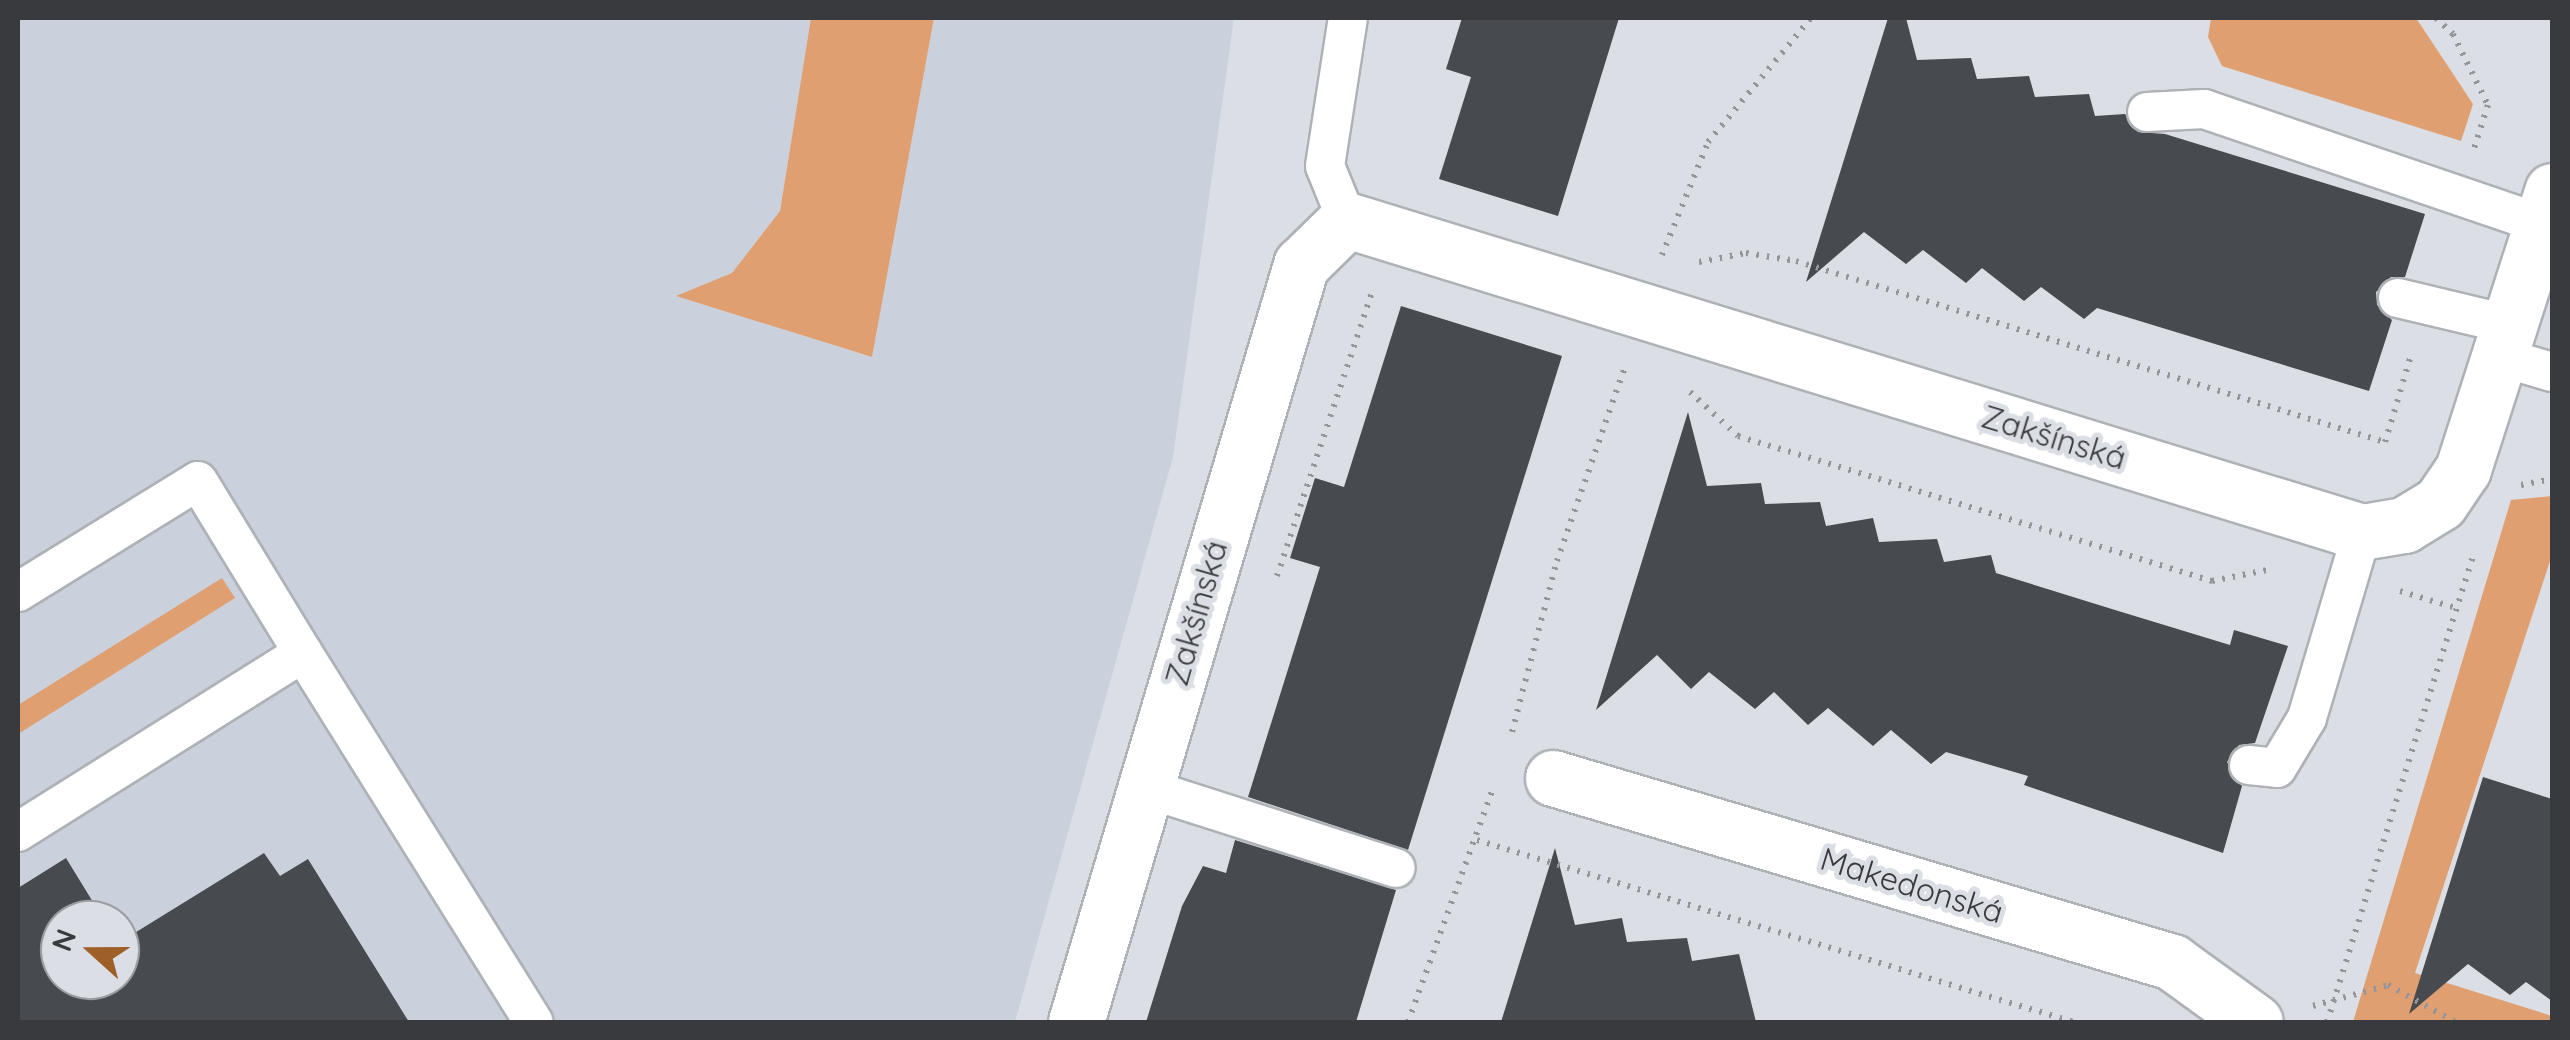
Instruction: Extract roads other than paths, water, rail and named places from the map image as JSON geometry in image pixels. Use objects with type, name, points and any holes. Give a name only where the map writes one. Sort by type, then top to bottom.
[{"type":"street","points":[[2356,554],[2440,504],[2472,447],[2547,208]]},
{"type":"street","name":"Zakšínská","points":[[1076,1022],[1301,265],[1346,220],[1645,310],[2356,554]]},
{"type":"street","name":"Makedonská","points":[[1552,778],[2172,962],[2255,1022]]},
{"type":"lane","points":[[1346,220],[1325,166],[1348,18]]},
{"type":"lane","points":[[2147,112],[2204,108],[2460,198],[2547,208]]},
{"type":"lane","points":[[2412,302],[2506,341],[2552,372]]},
{"type":"lane","points":[[18,592],[198,481],[534,1022]]},
{"type":"lane","points":[[2249,764],[2277,768],[2307,718],[2356,554]]},
{"type":"lane","points":[[18,832],[303,653]]},
{"type":"lane","points":[[1145,788],[1396,868]]}]
